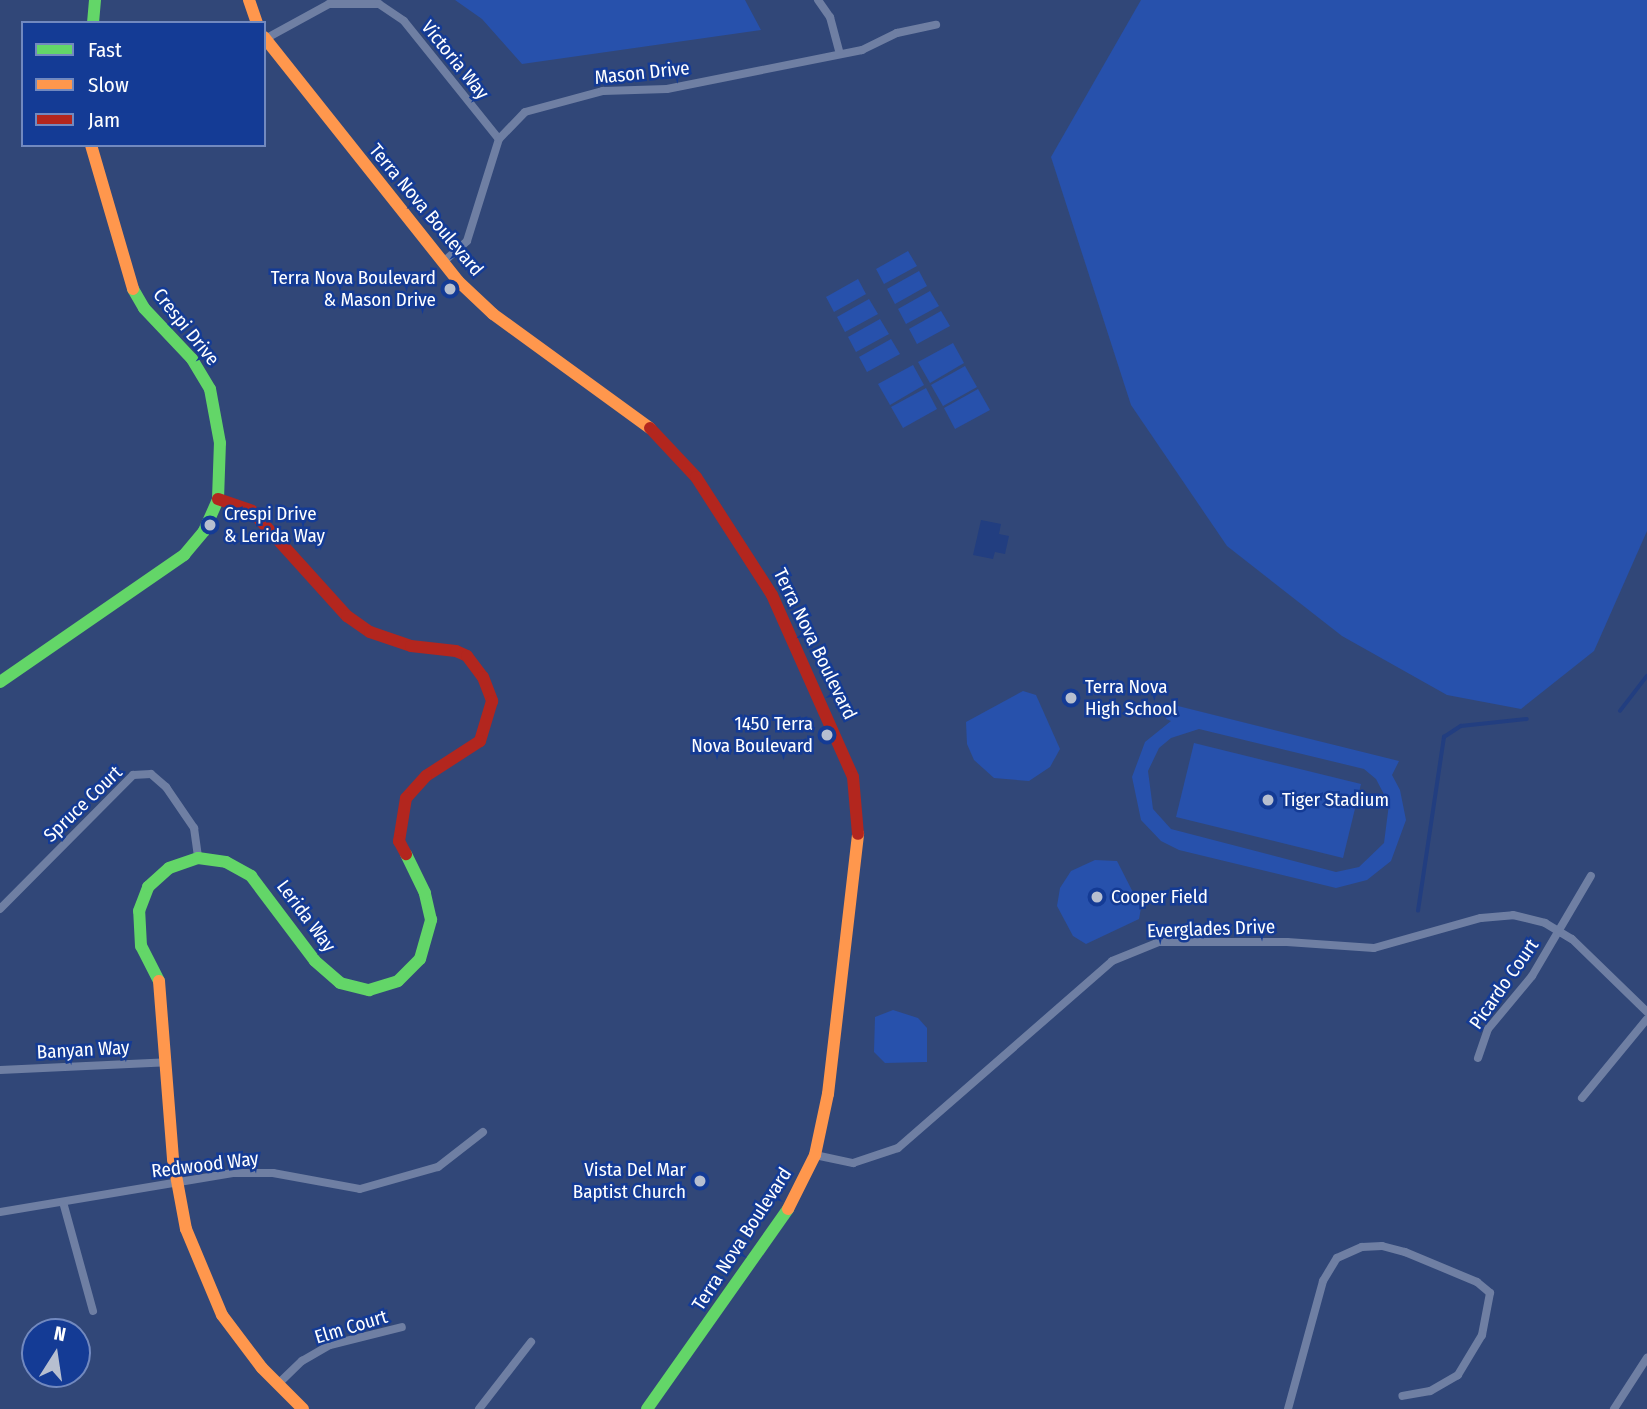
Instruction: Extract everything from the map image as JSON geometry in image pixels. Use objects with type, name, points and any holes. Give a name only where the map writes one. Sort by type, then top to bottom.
[{"type":"street","points":[[93,21],[95,0]]},
{"type":"street","points":[[249,0],[256,21]]},
{"type":"street","points":[[818,0],[830,17],[840,54]]},
{"type":"street","name":"Victoria Way","points":[[266,37],[329,4],[379,4],[404,22],[499,139]]},
{"type":"street","name":"Mason Drive","points":[[442,263],[471,232],[499,139],[525,112],[552,101],[618,89],[667,89],[840,54],[936,24]]},
{"type":"street","name":"Terra Nova Boulevard","points":[[266,39],[442,263],[493,314],[644,422],[688,467],[760,572],[840,739],[857,797],[859,840],[827,1104],[815,1156],[785,1214],[646,1409]]},
{"type":"street","name":"Crespi Drive","points":[[0,682],[184,555],[204,531],[218,499],[220,443],[209,389],[192,359],[144,308],[128,279],[92,147]]},
{"type":"street","name":"Lerida Way","points":[[198,858],[226,862],[251,876],[315,961],[340,983],[369,990],[391,985],[420,959],[430,933],[425,893],[399,841],[405,798],[426,776],[480,741],[491,709],[484,677],[467,656],[404,644],[370,632],[347,616],[252,511],[218,499]]},
{"type":"street","name":"Spruce Court","points":[[0,909],[133,775],[151,774],[166,787],[194,828],[198,858]]},
{"type":"street","points":[[198,858],[157,876],[139,911],[141,946],[163,989],[176,1182],[186,1229],[211,1293],[247,1351],[303,1409]]},
{"type":"street","name":"Picardo Court","points":[[1478,1058],[1488,1028],[1522,990],[1591,876]]},
{"type":"street","name":"Everglades Drive","points":[[815,1156],[853,1163],[898,1148],[1040,1020],[1112,961],[1142,946],[1287,942],[1374,948],[1497,915],[1530,917],[1560,931],[1647,1012]]},
{"type":"street","points":[[1582,1098],[1647,1019]]},
{"type":"street","name":"Banyan Way","points":[[0,1070],[167,1062]]},
{"type":"street","name":"Redwood Way","points":[[0,1212],[176,1182],[273,1173],[360,1189],[438,1167],[483,1132]]},
{"type":"street","points":[[63,1202],[93,1311]]},
{"type":"street","points":[[1288,1409],[1323,1281],[1337,1258],[1362,1247],[1405,1252],[1477,1282],[1490,1293],[1482,1335],[1458,1374],[1430,1391],[1402,1396]]},
{"type":"street","name":"Elm Court","points":[[277,1385],[302,1361],[330,1345],[402,1327]]},
{"type":"street","points":[[479,1409],[531,1342]]},
{"type":"street","points":[[1614,1409],[1647,1358]]},
{"type":"shaded area","points":[[455,0],[745,0],[761,30],[522,64],[482,19]]},
{"type":"shaded area","points":[[1141,0],[1647,0],[1647,531],[1594,651],[1521,709],[1447,695],[1342,636],[1227,546],[1131,405],[1051,157]]},
{"type":"shaded area","points":[[908,251],[917,266],[884,284],[876,269]]},
{"type":"shaded area","points":[[919,271],[927,286],[895,304],[887,289]]},
{"type":"shaded area","points":[[858,279],[866,294],[834,312],[826,297]]},
{"type":"shaded area","points":[[930,291],[939,306],[906,324],[898,309]]},
{"type":"shaded area","points":[[869,299],[878,314],[845,332],[837,317]]},
{"type":"shaded area","points":[[941,311],[950,326],[917,344],[909,329]]},
{"type":"shaded area","points":[[880,319],[889,334],[856,352],[848,337]]},
{"type":"shaded area","points":[[891,339],[900,354],[867,372],[859,357]]},
{"type":"shaded area","points":[[953,343],[964,363],[930,383],[918,362]]},
{"type":"shaded area","points":[[913,365],[924,385],[890,405],[878,384]]},
{"type":"shaded area","points":[[965,366],[977,387],[943,406],[931,385]]},
{"type":"shaded area","points":[[926,388],[937,409],[903,428],[891,407]]},
{"type":"shaded area","points":[[978,389],[990,410],[955,429],[944,408]]},
{"type":"shaded area","points":[[981,520],[1001,524],[999,534],[1009,536],[1005,554],[995,552],[993,559],[973,555]]},
{"type":"shaded area","points":[[1023,691],[1036,695],[1060,749],[1050,767],[1029,781],[994,778],[974,760],[967,744],[966,722]]},
{"type":"shaded area","points":[[1170,704],[1399,761],[1392,775],[1400,790],[1406,820],[1391,861],[1367,880],[1336,888],[1179,850],[1161,841],[1141,820],[1132,777],[1145,742],[1171,721],[1166,719]],"holes":[[[1199,729],[1364,769],[1376,779],[1389,804],[1384,843],[1359,867],[1336,872],[1171,829],[1153,809],[1148,771],[1159,748],[1171,738]]]},
{"type":"shaded area","name":"Tiger Stadium","points":[[1194,743],[1361,784],[1343,858],[1176,817]]},
{"type":"shaded area","name":"Cooper Field","points":[[1095,860],[1117,861],[1141,908],[1139,919],[1086,944],[1073,936],[1057,906],[1060,888],[1071,871]]},
{"type":"shaded area","points":[[893,1010],[918,1018],[927,1028],[927,1062],[885,1063],[874,1052],[875,1017]]},
{"type":"waterway","points":[[1620,711],[1647,676]]},
{"type":"waterway","points":[[1418,911],[1444,737],[1461,726],[1527,719]]},
{"type":"traffic: fast","points":[[93,21],[95,0]]},
{"type":"traffic: fast","points":[[0,682],[184,555],[204,531],[218,499],[220,443],[210,389],[192,359],[144,308],[133,289]]},
{"type":"traffic: fast","points":[[159,981],[141,946],[139,911],[148,887],[169,868],[198,858],[226,862],[251,876],[315,961],[340,983],[369,990],[398,981],[420,959],[431,920],[425,893],[406,854]]},
{"type":"traffic: fast","points":[[647,1409],[788,1209]]},
{"type":"traffic: slow","points":[[249,0],[256,21]]},
{"type":"traffic: slow","points":[[266,40],[458,281],[493,314],[650,428]]},
{"type":"traffic: slow","points":[[92,147],[133,289]]},
{"type":"traffic: slow","points":[[788,1209],[815,1155],[828,1094],[858,834]]},
{"type":"traffic: slow","points":[[159,981],[173,1159],[186,1229],[222,1315],[262,1368],[303,1409]]},
{"type":"traffic: jam","points":[[650,428],[696,477],[772,595],[853,777],[858,834]]},
{"type":"traffic: jam","points":[[218,499],[252,511],[347,616],[370,632],[411,646],[456,651],[467,656],[483,677],[492,701],[480,741],[426,776],[406,798],[399,841],[406,854]]},
{"type":"place","name":"Terra Nova Boulevard & Mason Drive","points":[[450,289]]},
{"type":"place","name":"Crespi Drive & Lerida Way","points":[[210,525]]},
{"type":"place","name":"Terra Nova High School","points":[[1071,698]]},
{"type":"place","name":"1450 Terra Nova Boulevard","points":[[827,735]]},
{"type":"place","name":"Tiger Stadium","points":[[1268,800]]},
{"type":"place","name":"Cooper Field","points":[[1097,897]]},
{"type":"place","name":"Vista Del Mar Baptist Church","points":[[700,1181]]}]
